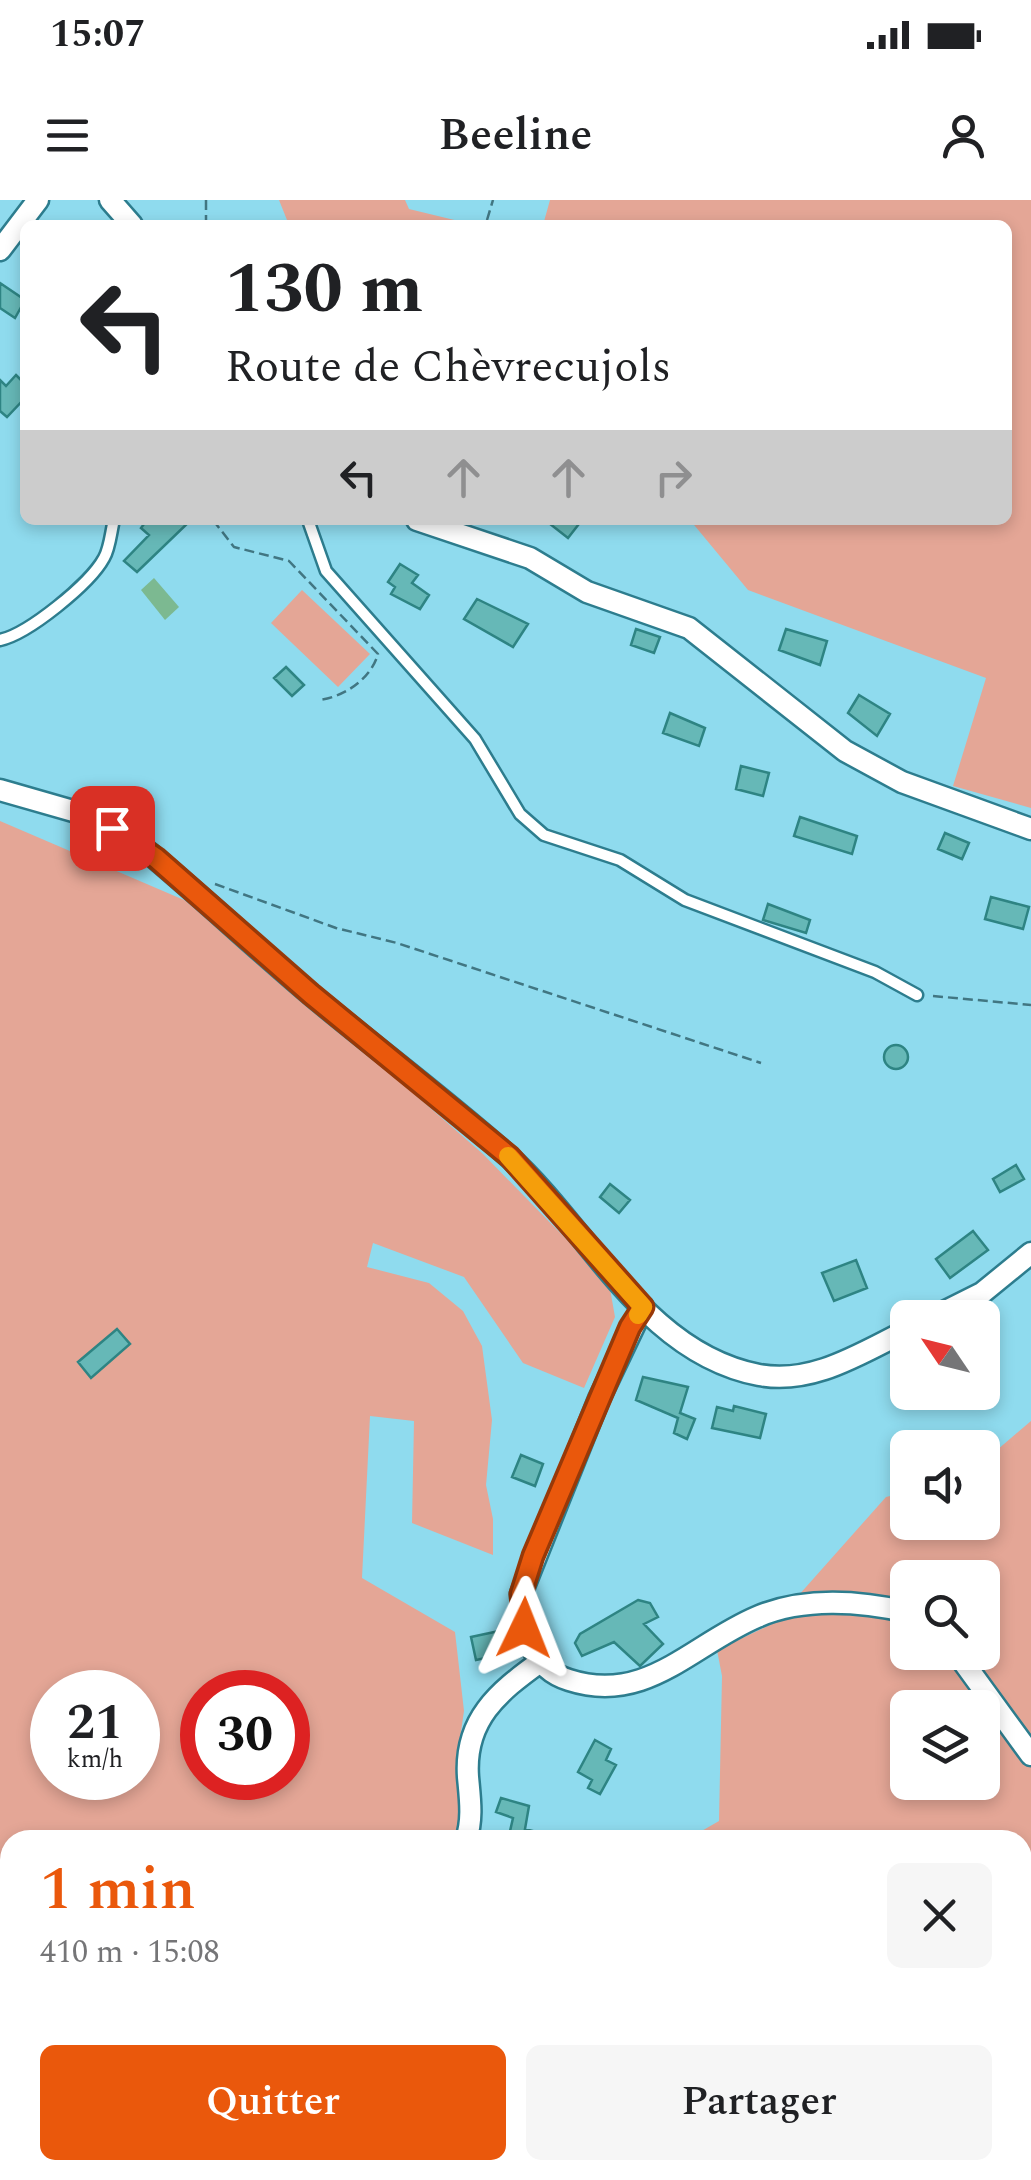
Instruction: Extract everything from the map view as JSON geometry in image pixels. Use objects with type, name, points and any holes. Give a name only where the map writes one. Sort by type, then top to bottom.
[{"type":"street","points":[[23,220],[38,200]]},
{"type":"street","points":[[110,200],[128,220]]},
{"type":"street","points":[[0,250],[20,224]]},
{"type":"street","points":[[432,525],[530,558],[587,592],[689,628],[845,751],[902,782],[1031,829]]},
{"type":"street","points":[[0,790],[94,816],[131,838],[510,1157],[643,1307],[669,1332],[714,1360],[758,1375],[793,1377],[832,1367],[890,1339]]},
{"type":"street","points":[[967,1300],[1031,1253]]},
{"type":"street","points":[[643,1307],[607,1381],[521,1594],[524,1628],[540,1662],[559,1677],[595,1688],[632,1686],[757,1616],[796,1605],[872,1604],[890,1608]]},
{"type":"street","points":[[469,1830],[467,1755],[473,1730],[486,1706],[540,1662]]},
{"type":"street","points":[[969,1670],[1031,1754]]},
{"type":"lane","points":[[0,640],[12,637],[62,602],[104,558],[113,525]]},
{"type":"lane","points":[[310,525],[326,572],[475,740],[520,814],[544,835],[620,860],[685,900],[875,972],[918,994]]},
{"type":"path","points":[[487,220],[493,200]]},
{"type":"path","points":[[217,525],[234,547],[289,560],[378,654],[374,669],[338,698],[319,700]]},
{"type":"path","points":[[190,888],[210,882],[336,928],[398,944],[761,1063]]},
{"type":"path","points":[[918,994],[1031,1005]]},
{"type":"shaded area","points":[[279,200],[405,200],[409,209],[454,220],[287,220]]},
{"type":"shaded area","points":[[550,200],[1031,200],[1031,808],[953,786],[986,678],[748,590],[694,525],[1012,525],[1012,220],[544,220]]},
{"type":"shaded area","points":[[154,578],[179,607],[165,620],[141,590]]},
{"type":"shaded area","points":[[302,590],[370,654],[338,687],[271,623]]},
{"type":"shaded area","points":[[0,821],[198,906],[483,1154],[609,1283],[615,1317],[584,1388],[523,1363],[464,1277],[373,1243],[367,1267],[429,1283],[463,1311],[482,1346],[492,1420],[486,1485],[493,1519],[493,1555],[412,1523],[414,1421],[370,1416],[362,1578],[455,1632],[464,1711],[458,1752],[458,1830],[0,1830]]},
{"type":"shaded area","points":[[1031,1421],[1031,1830],[703,1830],[719,1821],[722,1676],[717,1650],[774,1623],[886,1497],[890,1496],[890,1540],[1000,1540],[1000,1447]]},
{"type":"building","points":[[0,283],[20,297],[20,309],[15,318],[0,308]]},
{"type":"building","points":[[16,375],[20,379],[20,403],[7,417],[0,411],[0,380],[6,386]]},
{"type":"building","points":[[186,525],[137,572],[124,561],[149,535],[141,528]]},
{"type":"building","points":[[551,525],[578,525],[568,538]]},
{"type":"building","points":[[400,564],[418,575],[412,583],[429,595],[420,609],[391,594],[395,587],[388,582]]},
{"type":"building","points":[[477,599],[528,624],[513,647],[464,619]]},
{"type":"building","points":[[636,629],[660,637],[654,653],[631,645]]},
{"type":"building","points":[[786,629],[827,641],[820,665],[779,650]]},
{"type":"building","points":[[286,667],[304,685],[292,696],[274,678]]},
{"type":"building","points":[[859,695],[890,714],[877,736],[848,713]]},
{"type":"building","points":[[670,713],[705,728],[699,746],[663,733]]},
{"type":"building","points":[[741,766],[769,773],[763,796],[736,789]]},
{"type":"building","points":[[800,817],[857,836],[852,854],[794,836]]},
{"type":"building","points":[[945,833],[969,843],[962,859],[938,849]]},
{"type":"building","points":[[991,897],[1029,907],[1023,929],[985,919]]},
{"type":"building","points":[[768,904],[810,920],[806,933],[763,920]]},
{"type":"building","points":[[896,1045],[908,1057],[896,1069],[884,1057]]},
{"type":"building","points":[[1016,1165],[1024,1179],[1000,1192],[993,1179]]},
{"type":"building","points":[[610,1184],[630,1200],[619,1213],[600,1197]]},
{"type":"building","points":[[973,1231],[988,1250],[950,1278],[936,1259]]},
{"type":"building","points":[[856,1260],[867,1288],[834,1301],[822,1273]]},
{"type":"building","points":[[117,1329],[130,1344],[91,1378],[78,1362]]},
{"type":"building","points":[[643,1377],[688,1387],[680,1413],[695,1419],[687,1439],[674,1433],[678,1418],[636,1400]]},
{"type":"building","points":[[734,1406],[766,1414],[760,1438],[712,1428],[717,1407],[733,1411]]},
{"type":"building","points":[[521,1455],[543,1464],[535,1486],[512,1477]]},
{"type":"building","points":[[638,1600],[650,1603],[658,1617],[644,1624],[663,1644],[640,1666],[614,1642],[582,1656],[575,1643],[580,1634]]},
{"type":"building","points":[[499,1631],[504,1654],[476,1660],[471,1637]]},
{"type":"building","points":[[595,1740],[611,1749],[606,1760],[616,1765],[600,1794],[588,1788],[592,1780],[578,1772]]},
{"type":"building","points":[[501,1798],[529,1806],[525,1829],[529,1830],[510,1830],[513,1818],[496,1812]]},
{"type":"slow traffic","points":[[508,1156],[643,1307],[638,1315]]},
{"type":"route","points":[[112,828],[156,858],[311,994],[510,1157],[643,1307],[630,1327],[533,1556],[521,1594],[524,1628]]}]
